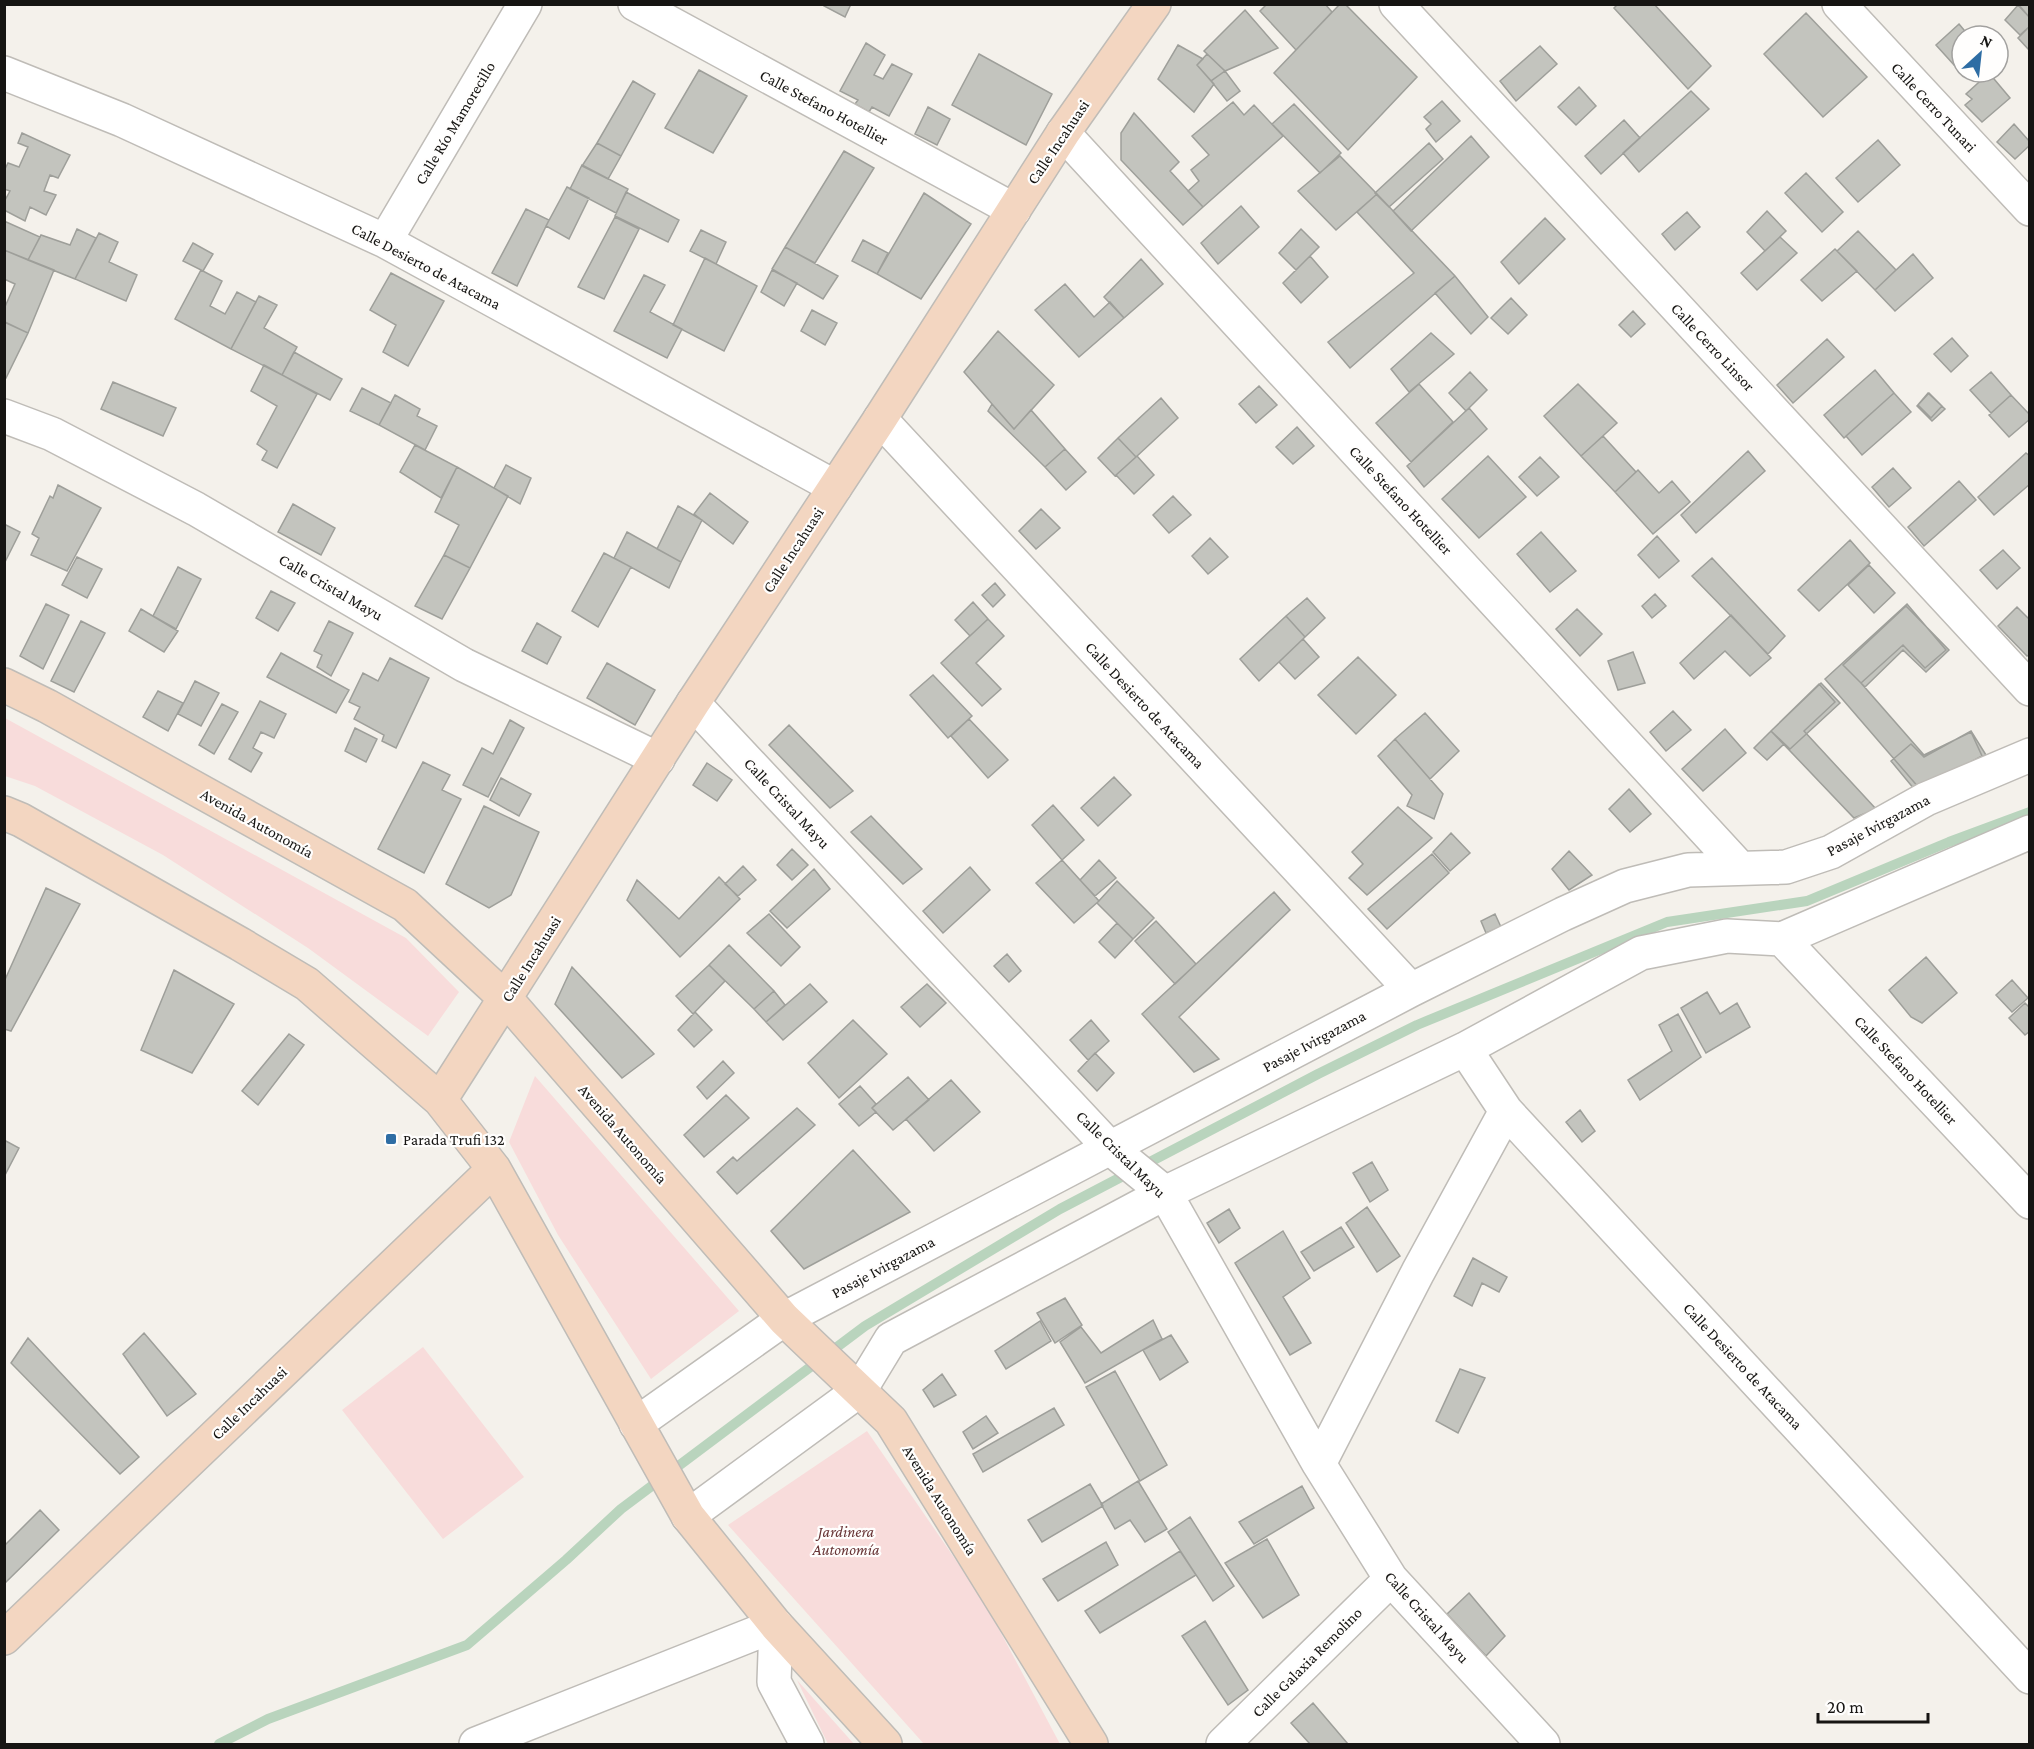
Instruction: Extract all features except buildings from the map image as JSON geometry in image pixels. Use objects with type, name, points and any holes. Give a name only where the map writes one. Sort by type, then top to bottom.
[{"type":"street","name":"Calle Río Mamorecillo","points":[[385,241],[525,4]]},
{"type":"street","name":"Calle Stefano Hotellier","points":[[634,4],[1014,210]]},
{"type":"street","name":"Calle Incahuasi","points":[[440,1100],[693,703],[880,419],[1063,133],[1154,4]]},
{"type":"street","name":"Calle Cerro Linsor","points":[[1396,4],[2030,689]]},
{"type":"street","name":"Calle Cerro Tunari","points":[[1839,4],[2030,209]]},
{"type":"street","name":"Calle Desierto de Atacama","points":[[4,73],[122,120],[385,241],[834,487]]},
{"type":"street","name":"Calle Stefano Hotellier","points":[[1063,133],[1739,867]]},
{"type":"street","name":"Calle Cristal Mayu","points":[[4,416],[52,434],[196,509],[464,664],[658,759]]},
{"type":"street","name":"Calle Desierto de Atacama","points":[[880,419],[1411,990]]},
{"type":"street","name":"Avenida Autonomía","points":[[4,685],[47,706],[405,905],[506,999],[784,1319],[891,1421],[1091,1744]]},
{"type":"street","name":"Calle Cristal Mayu","points":[[693,703],[1110,1148],[1165,1193],[1319,1464],[1391,1579],[1543,1744]]},
{"type":"street","name":"Pasaje Ivirgazama","points":[[636,1424],[784,1319],[1411,990],[1563,914],[1625,886],[1688,870],[1786,867],[1831,852],[1926,799],[2030,755]]},
{"type":"street","points":[[4,813],[21,820],[307,984],[440,1100],[494,1169],[688,1516],[776,1625],[885,1744]]},
{"type":"street","points":[[688,1516],[860,1390],[891,1339],[1165,1193],[1465,1048],[1641,953],[1727,936],[1782,939],[2030,832]]},
{"type":"street","name":"Calle Stefano Hotellier","points":[[1782,939],[2030,1202]]},
{"type":"street","name":"Calle Desierto de Atacama","points":[[1465,1048],[1506,1111],[2030,1677]]},
{"type":"street","points":[[1319,1464],[1418,1272],[1506,1111]]},
{"type":"street","name":"Calle Incahuasi","points":[[4,1638],[494,1169]]},
{"type":"street","name":"Calle Galaxia Remolino","points":[[1223,1744],[1391,1579]]},
{"type":"street","points":[[476,1744],[526,1736],[776,1625]]},
{"type":"street","points":[[776,1625],[774,1683],[807,1744]]},
{"type":"green space","points":[[5,718],[406,938],[459,992],[428,1036],[308,948],[163,855],[35,786],[5,776]]},
{"type":"green space","points":[[535,1076],[739,1311],[651,1379],[558,1235],[509,1142]]},
{"type":"green space","points":[[423,1347],[524,1477],[443,1539],[342,1410]]},
{"type":"green space","name":"Jardinera Autonomía","points":[[867,1431],[984,1601],[1060,1744],[924,1744],[728,1525]]},
{"type":"green space","points":[[797,1680],[854,1744],[828,1744]]},
{"type":"waterway","points":[[219,1744],[268,1719],[467,1645],[566,1560],[621,1509],[865,1326],[1060,1209],[1318,1074],[1417,1025],[1667,922],[1807,901],[1949,842],[2030,812]]},
{"type":"place","name":"Parada Trufi 132","points":[[391,1139]]}]
